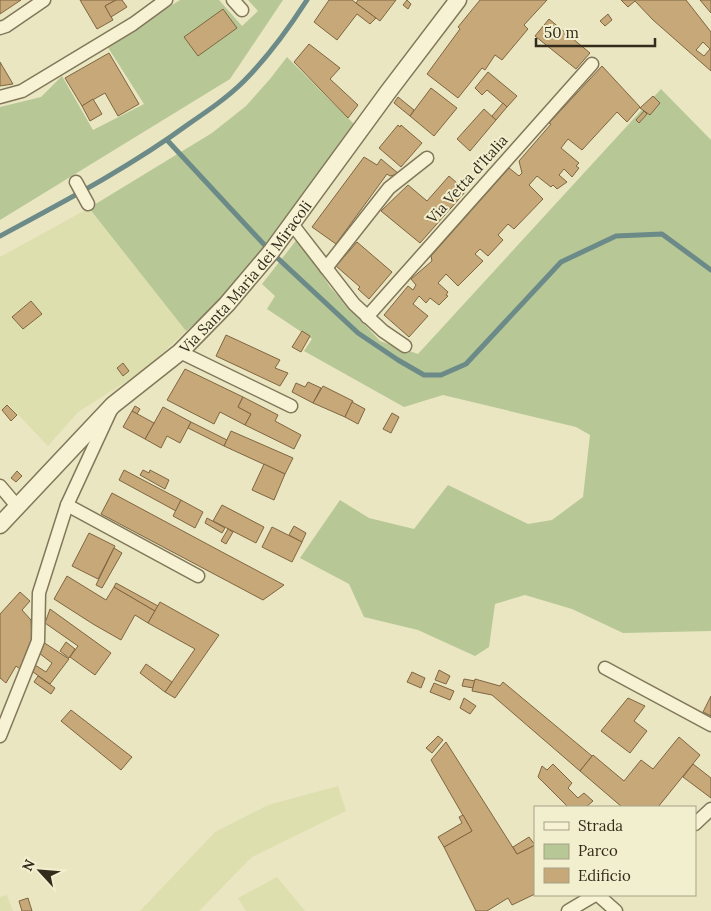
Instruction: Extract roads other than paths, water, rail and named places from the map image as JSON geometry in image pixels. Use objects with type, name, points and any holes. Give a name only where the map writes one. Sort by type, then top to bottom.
[{"type":"street","points":[[0,28],[6,26],[44,0]]},
{"type":"street","points":[[0,97],[22,92],[133,24],[166,0]]},
{"type":"street","points":[[233,0],[242,10]]},
{"type":"street","name":"Via Santa Maria dei Miracoli","points":[[0,525],[113,405],[180,352],[227,304],[271,252],[458,0]]},
{"type":"street","name":"Via Vetta d'Italia","points":[[367,317],[592,64]]},
{"type":"street","points":[[326,268],[389,188],[427,158]]},
{"type":"street","points":[[76,182],[88,204]]},
{"type":"street","points":[[292,224],[367,317],[405,346]]},
{"type":"street","points":[[180,352],[291,406]]},
{"type":"street","points":[[0,736],[38,641],[39,593],[67,505],[113,405]]},
{"type":"street","points":[[0,486],[17,506]]},
{"type":"street","points":[[67,505],[198,576]]},
{"type":"street","points":[[605,668],[711,725]]},
{"type":"street","points":[[696,823],[711,809]]},
{"type":"street","points":[[568,911],[594,896]]},
{"type":"street","points":[[597,896],[616,911]]},
{"type":"waterway","points":[[0,236],[121,169],[218,103],[253,72],[285,32],[307,0]]},
{"type":"waterway","points":[[167,140],[271,252],[358,333],[424,375],[441,375],[466,364],[561,262],[616,236],[662,234],[711,270]]}]
